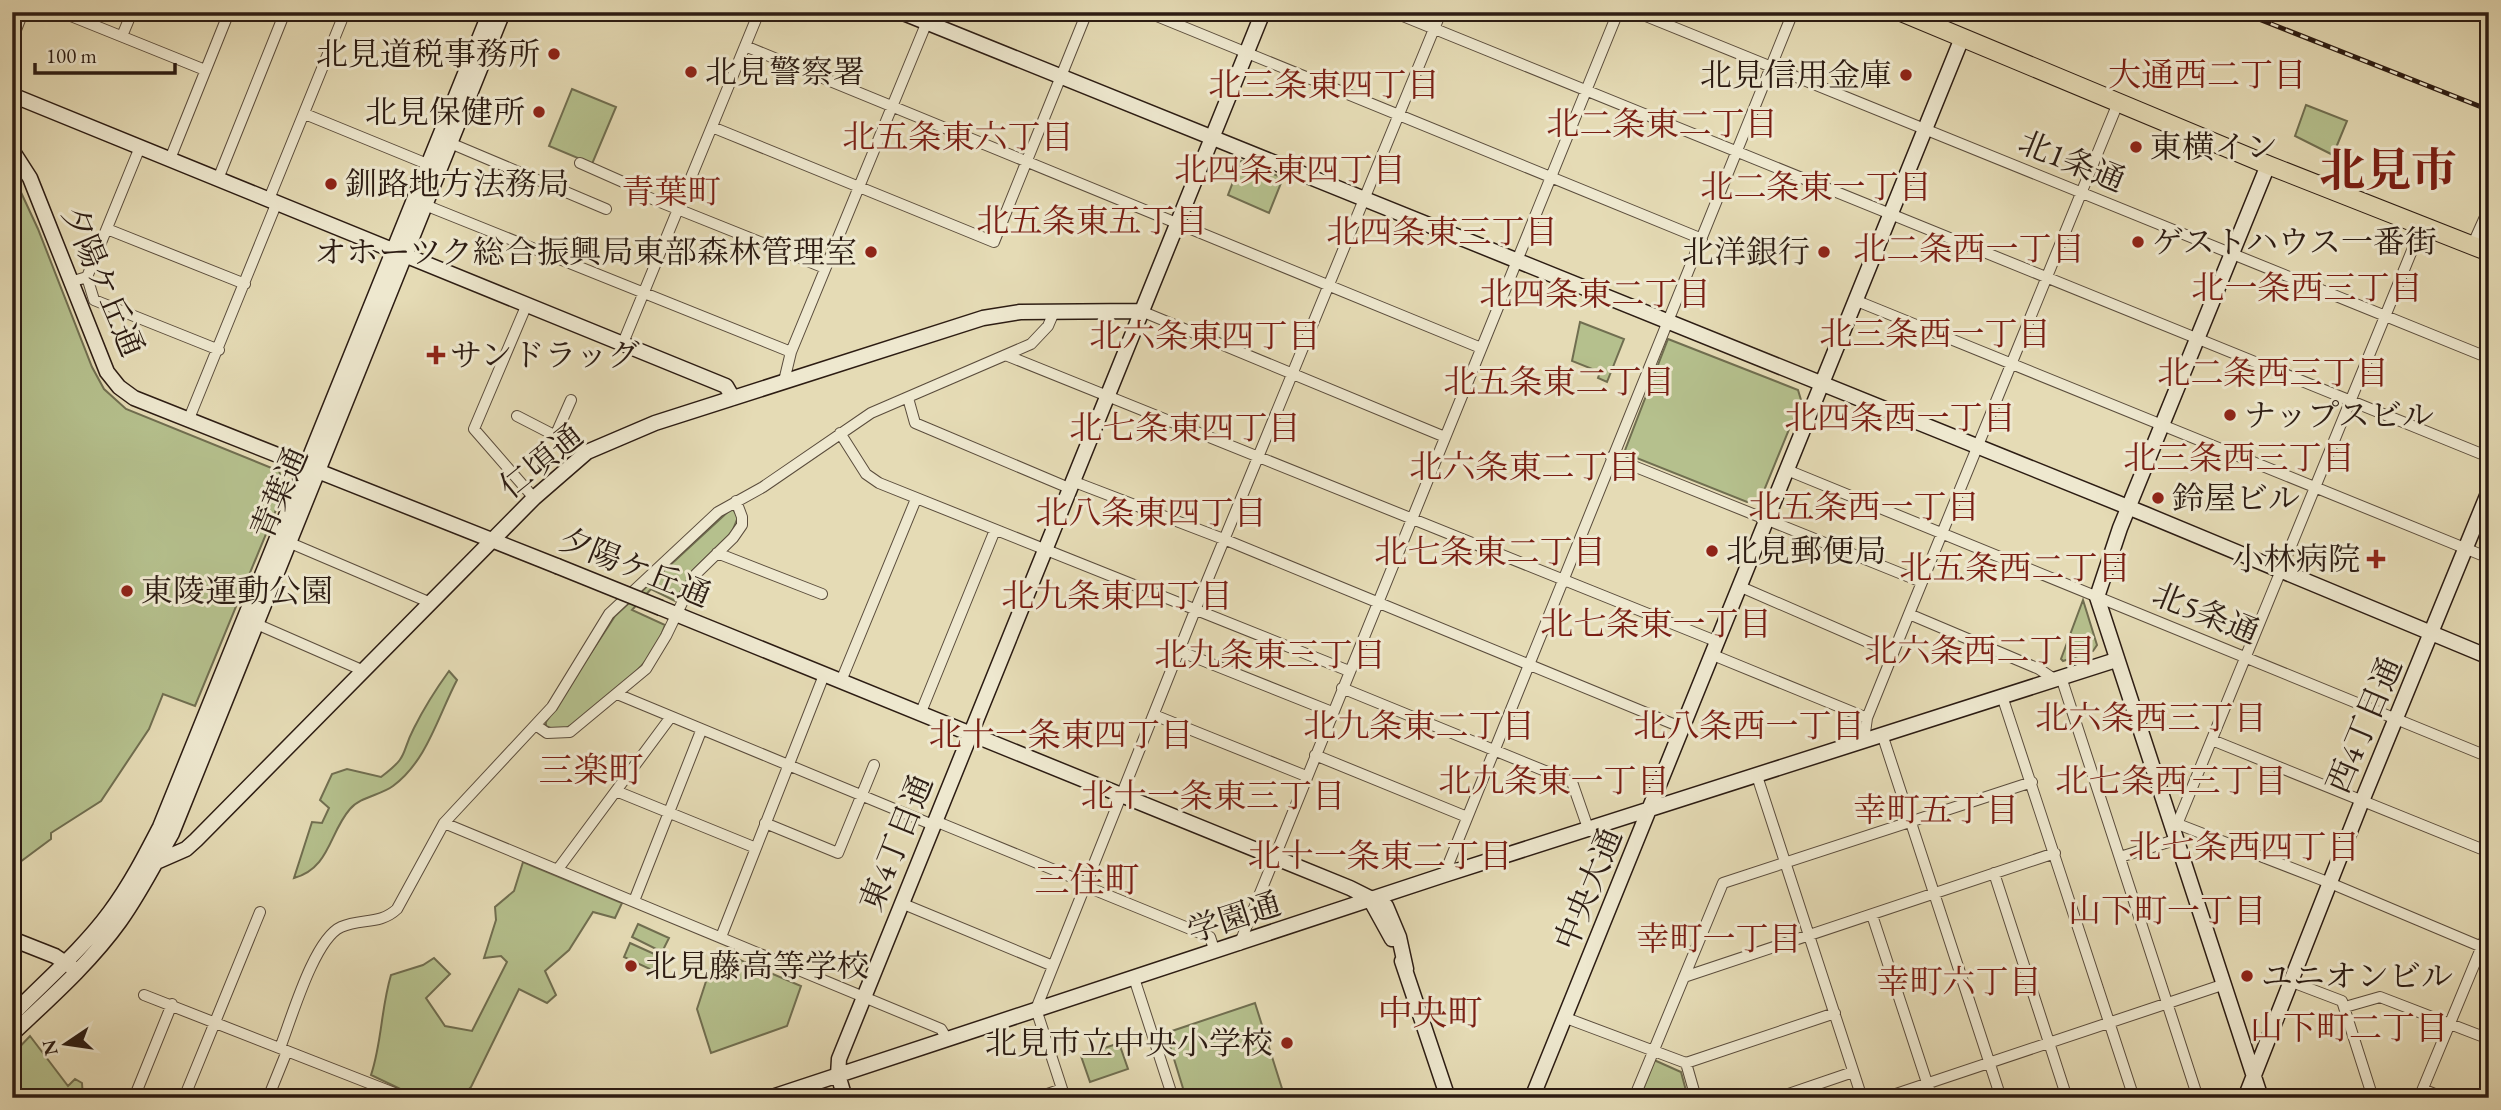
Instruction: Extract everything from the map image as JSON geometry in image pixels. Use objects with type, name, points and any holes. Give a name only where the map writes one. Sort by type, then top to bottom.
[{"type":"highway","points":[[1901,12],[2268,165],[2480,249]]},
{"type":"street","points":[[12,40],[23,12]]},
{"type":"street","points":[[122,36],[132,12]]},
{"type":"street","points":[[170,159],[229,12]]},
{"type":"street","points":[[218,179],[285,12]]},
{"type":"street","points":[[188,421],[245,284],[273,201],[345,12]]},
{"type":"street","name":"青葉通","points":[[12,1034],[71,966],[109,914],[138,870],[160,827],[249,621],[400,252],[490,12]]},
{"type":"street","name":"青葉通","points":[[400,252],[425,205],[434,167],[450,143],[503,12]]},
{"type":"street","points":[[623,343],[759,12]]},
{"type":"street","points":[[901,12],[928,18],[1213,139],[2128,508],[2489,657]]},
{"type":"street","points":[[712,127],[994,242],[1087,12]]},
{"type":"street","points":[[1147,12],[1702,239]]},
{"type":"street","name":"東4丁目通","points":[[838,1074],[839,1059],[901,903],[1263,12]]},
{"type":"street","points":[[1393,12],[2045,280],[2489,457]]},
{"type":"street","points":[[1036,1098],[1063,1093],[1036,1009],[1196,608],[1441,12]]},
{"type":"street","points":[[1239,945],[1618,12]]},
{"type":"street","name":"北1条通","points":[[1636,12],[2489,358]]},
{"type":"street","points":[[1444,875],[1527,663],[1793,12]]},
{"type":"street","points":[[2480,12],[2489,16]]},
{"type":"street","points":[[65,13],[205,70]]},
{"type":"street","points":[[784,381],[791,352],[928,18]]},
{"type":"street","name":"中央大通","points":[[1532,1098],[1769,520],[1962,38]]},
{"type":"street","points":[[745,46],[1481,348]]},
{"type":"street","points":[[12,95],[726,386],[733,398]]},
{"type":"street","points":[[1864,740],[1867,718],[2118,103]]},
{"type":"street","points":[[305,114],[434,167]]},
{"type":"street","points":[[450,143],[606,209]]},
{"type":"street","points":[[139,147],[87,277],[94,300],[219,350]]},
{"type":"street","name":"夕陽ケ丘通","points":[[12,150],[30,178],[98,353],[119,387],[134,398],[971,732],[1350,888],[1371,901]]},
{"type":"street","points":[[580,163],[632,186],[635,192],[825,268]]},
{"type":"street","points":[[2261,1098],[2175,840],[2174,824],[2096,597],[2128,508],[2268,165]]},
{"type":"street","points":[[425,205],[791,352]]},
{"type":"street","points":[[2480,249],[2489,208]]},
{"type":"street","points":[[2174,824],[2212,740],[2348,401],[2422,226]]},
{"type":"street","points":[[107,229],[245,284]]},
{"type":"street","points":[[70,282],[87,277]]},
{"type":"street","points":[[1857,301],[2489,558]]},
{"type":"street","points":[[527,304],[474,429],[534,498]]},
{"type":"street","points":[[1141,311],[1294,372],[1445,437]]},
{"type":"street","name":"仁頃通","points":[[138,870],[186,849],[196,840],[534,498],[587,452],[655,423],[984,318],[1020,312],[1141,311]]},
{"type":"street","points":[[268,1098],[320,950],[341,927],[388,918],[397,909],[444,823],[537,726],[572,678],[609,614],[718,512],[763,487],[871,413],[1031,344],[1048,326],[1054,312]]},
{"type":"street","points":[[1008,356],[1562,578],[1867,718]]},
{"type":"street","points":[[908,398],[915,423],[926,429],[1226,540],[1683,728]]},
{"type":"street","points":[[556,434],[571,400]]},
{"type":"street","points":[[517,416],[587,452]]},
{"type":"street","points":[[840,433],[866,474],[879,483],[1349,671]]},
{"type":"street","points":[[1612,457],[1922,582]]},
{"type":"street","name":"青葉通","points":[[12,1015],[119,923],[145,884],[172,833],[249,621],[288,542],[312,469]]},
{"type":"street","name":"北5条通","points":[[1787,470],[2489,757]]},
{"type":"street","name":"西4丁目通","points":[[2245,1098],[2362,801],[2489,491]]},
{"type":"street","points":[[841,681],[916,499]]},
{"type":"street","points":[[537,726],[547,733],[570,732],[646,669],[696,575],[742,525],[736,501]]},
{"type":"street","points":[[921,712],[995,530]]},
{"type":"street","points":[[288,542],[431,603]]},
{"type":"street","points":[[718,553],[822,594]]},
{"type":"street","points":[[1741,587],[1893,653]]},
{"type":"street","points":[[1909,614],[2058,678],[2120,857],[2197,1098]]},
{"type":"street","points":[[249,621],[363,671]]},
{"type":"street","points":[[1179,651],[1332,712]]},
{"type":"street","name":"学園通","points":[[769,1098],[1239,945],[1444,875],[1589,831],[2116,660]]},
{"type":"street","points":[[721,937],[824,675]]},
{"type":"street","points":[[1342,688],[1572,782],[1589,831]]},
{"type":"street","points":[[617,694],[701,731],[1085,884],[1210,937],[1215,952]]},
{"type":"street","points":[[2002,696],[2134,1098]]},
{"type":"street","points":[[1154,715],[1306,776]]},
{"type":"street","points":[[558,869],[670,718]]},
{"type":"street","points":[[634,901],[701,731]]},
{"type":"street","points":[[1882,734],[2001,1098]]},
{"type":"street","points":[[2212,740],[2489,852]]},
{"type":"street","points":[[1315,755],[1467,817]]},
{"type":"street","points":[[765,823],[838,853],[874,765]]},
{"type":"street","points":[[1757,776],[1862,1098]]},
{"type":"street","points":[[1634,1098],[1723,883],[2032,782]]},
{"type":"street","points":[[616,791],[756,848]]},
{"type":"street","points":[[444,823],[941,1029],[947,1039]]},
{"type":"street","points":[[2174,824],[2330,883],[2485,948]]},
{"type":"street","points":[[2120,857],[2175,840]]},
{"type":"street","points":[[1684,977],[2055,853]]},
{"type":"street","points":[[1994,873],[2067,1098]]},
{"type":"street","points":[[1371,901],[1406,969],[1448,1098]]},
{"type":"street","points":[[901,903],[1054,966]]},
{"type":"street","points":[[184,1098],[260,912]]},
{"type":"street","points":[[1872,915],[1932,1098]]},
{"type":"street","points":[[2444,1098],[2421,1093],[2485,948],[2489,929]]},
{"type":"street","points":[[12,939],[71,966]]},
{"type":"street","points":[[1134,978],[1173,1098]]},
{"type":"street","points":[[2292,982],[2343,1001],[2373,1098]]},
{"type":"street","points":[[1884,1098],[2222,985]]},
{"type":"street","points":[[144,995],[284,1049],[388,1094],[407,1098]]},
{"type":"street","points":[[2344,1007],[2380,997],[2489,1039]]},
{"type":"street","points":[[134,1098],[172,1004]]},
{"type":"street","points":[[1566,1018],[1686,1063],[1835,1013]]},
{"type":"street","points":[[1686,1063],[1696,1098]]},
{"type":"street","points":[[1777,1098],[1853,1072]]},
{"type":"street","points":[[838,1074],[845,1098]]},
{"type":"green space","points":[[572,89],[616,107],[592,164],[549,146]]},
{"type":"green space","points":[[2306,105],[2347,121],[2333,155],[2295,136]]},
{"type":"green space","points":[[1241,161],[1283,178],[1269,213],[1228,195]]},
{"type":"green space","name":"東陵運動公園","points":[[12,173],[38,229],[92,367],[104,389],[126,409],[279,471],[285,488],[195,706],[163,694],[149,729],[101,801],[51,833],[51,839],[12,868]]},
{"type":"green space","points":[[1580,322],[1624,339],[1607,382],[1598,378],[1600,372],[1572,361]]},
{"type":"green space","points":[[1668,339],[1798,390],[1801,400],[1761,498],[1747,502],[1624,453]]},
{"type":"green space","points":[[732,508],[738,517],[732,532],[692,571],[675,601],[651,589],[632,610],[665,625],[656,647],[647,659],[624,683],[580,719],[557,731],[546,726],[546,722],[615,616]]},
{"type":"green space","points":[[2083,600],[2097,645],[2093,651],[2063,661],[2061,659]]},
{"type":"green space","points":[[449,671],[457,680],[431,737],[415,764],[393,786],[354,805],[343,818],[322,858],[306,873],[294,878],[312,822],[322,823],[329,808],[320,800],[332,774],[347,769],[381,777],[390,770],[403,754],[422,713]]},
{"type":"green space","points":[[523,862],[622,903],[615,918],[593,912],[569,950],[545,971],[556,995],[547,1003],[519,989],[471,1087],[460,1098],[419,1098],[371,1075],[391,975],[423,965],[434,958],[450,974],[426,998],[445,1026],[472,1031],[507,962],[501,956],[484,958],[496,920],[495,907],[514,891]]},
{"type":"green space","points":[[638,924],[669,938],[662,952],[632,937]]},
{"type":"green space","points":[[630,943],[661,957],[654,971],[624,957]]},
{"type":"green space","points":[[726,954],[801,986],[787,1026],[711,1053],[697,1009],[713,960]]},
{"type":"green space","points":[[1255,1003],[1285,1098],[1186,1098],[1166,1033]]},
{"type":"green space","points":[[30,1036],[68,1086],[75,1079],[82,1083],[83,1098],[17,1098],[12,1093],[12,1055]]},
{"type":"green space","points":[[1119,1043],[1128,1069],[1090,1082],[1081,1056]]},
{"type":"green space","points":[[1654,1060],[1681,1072],[1688,1098],[1640,1098]]},
{"type":"railway","points":[[2241,12],[2489,110]]},
{"type":"place","name":"北見道税事務所","points":[[554,54]]},
{"type":"place","name":"北見警察署","points":[[691,72]]},
{"type":"place","name":"北見信用金庫","points":[[1906,75]]},
{"type":"place","name":"北見保健所","points":[[539,112]]},
{"type":"place","name":"東横イン","points":[[2136,147]]},
{"type":"place","name":"釧路地方法務局","points":[[331,184]]},
{"type":"place","name":"ゲストハウス一番街","points":[[2138,242]]},
{"type":"place","name":"オホーツク総合振興局東部森林管理室","points":[[871,252]]},
{"type":"place","name":"北洋銀行","points":[[1824,252]]},
{"type":"place","name":"サンドラッグ","points":[[436,355]]},
{"type":"place","name":"ナップスビル","points":[[2230,415]]},
{"type":"place","name":"鈴屋ビル","points":[[2158,498]]},
{"type":"place","name":"北見郵便局","points":[[1712,551]]},
{"type":"place","name":"小林病院","points":[[2376,559]]},
{"type":"place","name":"東陵運動公園","points":[[127,591]]},
{"type":"place","name":"北見藤高等学校","points":[[631,966]]},
{"type":"place","name":"ユニオンビル","points":[[2247,976]]},
{"type":"place","name":"北見市立中央小学校","points":[[1287,1043]]},
{"type":"district","name":"大通西二丁目","points":[[2207,74]]},
{"type":"district","name":"北三条東四丁目","points":[[1324,84]]},
{"type":"district","name":"北二条東二丁目","points":[[1662,123]]},
{"type":"district","name":"北五条東六丁目","points":[[958,136]]},
{"type":"district","name":"北四条東四丁目","points":[[1290,169]]},
{"type":"district","name":"北見市","points":[[2388,170]]},
{"type":"district","name":"北二条東一丁目","points":[[1816,186]]},
{"type":"district","name":"青葉町","points":[[671,191]]},
{"type":"district","name":"北五条東五丁目","points":[[1092,220]]},
{"type":"district","name":"北四条東三丁目","points":[[1442,231]]},
{"type":"district","name":"北二条西一丁目","points":[[1969,248]]},
{"type":"district","name":"北一条西三丁目","points":[[2307,287]]},
{"type":"district","name":"北四条東二丁目","points":[[1595,293]]},
{"type":"district","name":"北三条西一丁目","points":[[1935,333]]},
{"type":"district","name":"北六条東四丁目","points":[[1205,335]]},
{"type":"district","name":"北二条西三丁目","points":[[2273,372]]},
{"type":"district","name":"北五条東二丁目","points":[[1559,381]]},
{"type":"district","name":"北四条西一丁目","points":[[1900,417]]},
{"type":"district","name":"北七条東四丁目","points":[[1185,427]]},
{"type":"district","name":"北三条西三丁目","points":[[2239,457]]},
{"type":"district","name":"北六条東二丁目","points":[[1525,466]]},
{"type":"district","name":"北五条西一丁目","points":[[1864,506]]},
{"type":"district","name":"北八条東四丁目","points":[[1151,512]]},
{"type":"district","name":"北七条東二丁目","points":[[1490,551]]},
{"type":"district","name":"北五条西二丁目","points":[[2015,567]]},
{"type":"district","name":"北九条東四丁目","points":[[1117,595]]},
{"type":"district","name":"北七条東一丁目","points":[[1656,623]]},
{"type":"district","name":"北六条西二丁目","points":[[1980,650]]},
{"type":"district","name":"北九条東三丁目","points":[[1270,654]]},
{"type":"district","name":"北六条西三丁目","points":[[2151,717]]},
{"type":"district","name":"北九条東二丁目","points":[[1419,725]]},
{"type":"district","name":"北八条西一丁目","points":[[1749,725]]},
{"type":"district","name":"北十一条東四丁目","points":[[1061,734]]},
{"type":"district","name":"三楽町","points":[[591,770]]},
{"type":"district","name":"北九条東一丁目","points":[[1554,780]]},
{"type":"district","name":"北七条西三丁目","points":[[2171,780]]},
{"type":"district","name":"北十一条東三丁目","points":[[1213,795]]},
{"type":"district","name":"幸町五丁目","points":[[1936,809]]},
{"type":"district","name":"北七条西四丁目","points":[[2244,846]]},
{"type":"district","name":"北十一条東二丁目","points":[[1380,855]]},
{"type":"district","name":"三住町","points":[[1087,880]]},
{"type":"district","name":"山下町一丁目","points":[[2167,910]]},
{"type":"district","name":"幸町一丁目","points":[[1719,938]]},
{"type":"district","name":"幸町六丁目","points":[[1959,981]]},
{"type":"district","name":"中央町","points":[[1430,1013]]},
{"type":"district","name":"山下町二丁目","points":[[2349,1027]]}]
